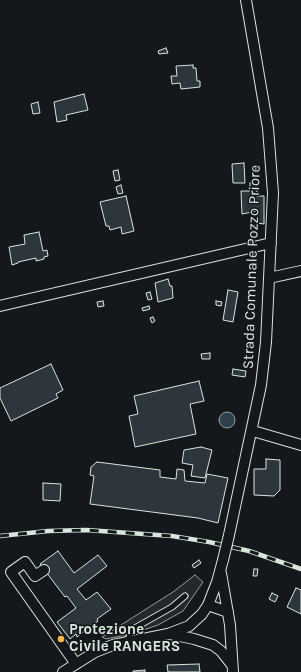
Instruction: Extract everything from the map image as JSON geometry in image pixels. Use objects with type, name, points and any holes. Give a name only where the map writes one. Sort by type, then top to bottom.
[{"type":"street","name":"Strada Comunale Pozzo Priore","points":[[168,634],[189,626],[202,614],[208,605],[223,560],[261,385],[266,342],[271,242],[272,166],[268,128],[246,0]]},
{"type":"street","points":[[0,306],[271,242]]},
{"type":"street","points":[[269,278],[301,272]]},
{"type":"street","points":[[252,431],[301,445]]},
{"type":"street","points":[[44,570],[35,576],[25,562],[11,572],[76,664]]},
{"type":"street","points":[[220,572],[228,612],[233,669]]},
{"type":"street","points":[[208,605],[228,612]]},
{"type":"street","points":[[63,672],[95,652],[127,641],[168,634],[194,639],[213,645],[221,651],[233,669]]},
{"type":"lane","points":[[127,641],[133,629],[172,607],[185,596]]},
{"type":"shaded area","points":[[195,575],[203,582],[183,611],[158,625],[131,634],[106,639],[102,637],[173,592]]},
{"type":"water","points":[[227,412],[234,417],[235,420],[230,427],[227,428],[220,423],[219,420],[224,413]]},
{"type":"building","points":[[166,48],[168,53],[159,54],[158,51]]},
{"type":"building","points":[[193,65],[193,68],[196,68],[197,81],[200,81],[200,87],[181,89],[180,83],[172,84],[171,76],[177,76],[176,66]]},
{"type":"building","points":[[84,94],[88,110],[66,115],[67,120],[57,122],[54,102]]},
{"type":"building","points":[[38,102],[40,113],[33,114],[31,104]]},
{"type":"building","points":[[244,163],[245,183],[233,183],[232,164]]},
{"type":"building","points":[[118,170],[120,180],[115,181],[113,171]]},
{"type":"building","points":[[250,183],[257,184],[257,196],[264,196],[264,224],[257,223],[257,211],[242,214],[241,191],[250,191]]},
{"type":"building","points":[[121,185],[123,193],[118,194],[116,187]]},
{"type":"building","points":[[126,196],[134,231],[122,234],[121,227],[110,230],[109,226],[106,226],[100,202]]},
{"type":"building","points":[[39,232],[43,251],[47,250],[48,256],[44,257],[44,259],[36,261],[36,258],[12,265],[9,247],[25,244],[24,235]]},
{"type":"building","points":[[168,279],[170,286],[172,286],[173,298],[158,302],[155,283]]},
{"type":"building","points":[[228,290],[238,292],[233,322],[223,320]]},
{"type":"building","points":[[150,292],[152,299],[148,300],[146,293]]},
{"type":"building","points":[[103,301],[104,306],[98,307],[97,302]]},
{"type":"building","points":[[216,301],[222,302],[221,306],[216,305]]},
{"type":"building","points":[[149,306],[150,309],[143,311],[142,308]]},
{"type":"building","points":[[153,317],[155,321],[152,323],[150,318]]},
{"type":"building","points":[[210,353],[210,359],[202,359],[201,354]]},
{"type":"building","points":[[51,364],[63,390],[56,394],[58,398],[11,421],[0,398],[0,388]]},
{"type":"building","points":[[233,369],[246,371],[245,377],[232,375]]},
{"type":"building","points":[[199,381],[204,401],[190,404],[196,434],[135,447],[129,416],[138,414],[134,396]]},
{"type":"building","points":[[201,447],[212,450],[205,478],[191,476],[193,465],[182,463],[184,450]]},
{"type":"building","points":[[266,459],[280,460],[280,490],[274,496],[254,495],[254,469],[266,469]]},
{"type":"building","points":[[97,462],[160,470],[160,477],[176,479],[177,469],[184,470],[185,481],[205,483],[207,474],[228,478],[218,523],[198,518],[90,504],[94,476],[90,475],[91,467]]},
{"type":"building","points":[[43,483],[61,484],[60,501],[43,500]]},
{"type":"building","points":[[58,551],[74,573],[98,555],[107,566],[77,589],[86,600],[97,592],[111,609],[77,637],[76,634],[70,639],[57,622],[76,608],[67,596],[65,597],[40,564]]},
{"type":"building","points":[[199,560],[201,563],[194,568],[192,565]]},
{"type":"building","points":[[254,569],[258,569],[257,576],[253,576]]},
{"type":"building","points":[[296,588],[301,590],[301,614],[287,607]]},
{"type":"building","points":[[272,593],[278,596],[275,602],[269,599]]},
{"type":"building","points":[[199,664],[200,672],[168,672],[167,665]]},
{"type":"building","points":[[145,670],[145,672],[133,672],[133,671]]},
{"type":"railway","points":[[0,536],[48,531],[86,530],[172,536],[249,551],[301,569]]},
{"type":"place","name":"Protezione Civile RANGERS","points":[[61,639]]}]
